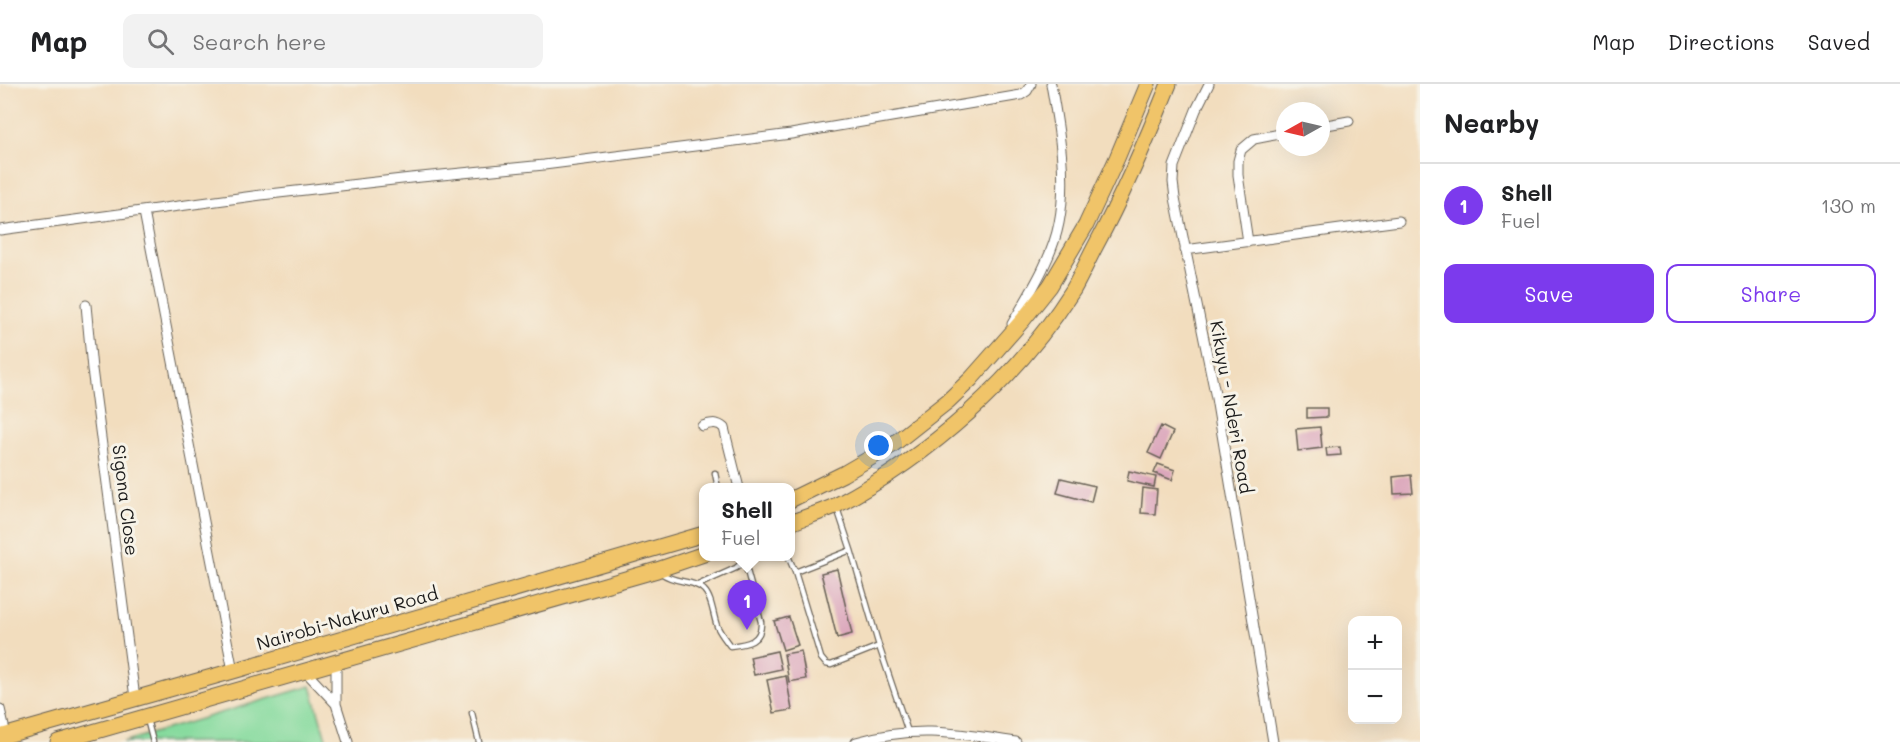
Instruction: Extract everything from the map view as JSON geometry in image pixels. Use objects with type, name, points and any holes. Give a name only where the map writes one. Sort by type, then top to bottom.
[{"type":"highway","points":[[795,498],[891,446],[948,401],[971,379],[1044,294],[1068,257],[1097,204],[1148,84]]},
{"type":"highway","points":[[795,521],[836,505],[904,464],[986,396],[1036,341],[1074,288],[1119,202],[1169,84]]},
{"type":"highway","name":"Nairobi-Nakuru Road","points":[[3,736],[699,535]]},
{"type":"highway","points":[[58,742],[657,570],[699,556]]},
{"type":"street","points":[[0,231],[284,193],[543,165],[791,134],[1021,95],[1027,91],[1030,84]]},
{"type":"street","points":[[971,379],[1010,327],[1037,281],[1059,224],[1063,185],[1052,84]]},
{"type":"street","name":"Kikuyu - Nderi Road","points":[[1209,84],[1174,166],[1173,182],[1216,399],[1273,742]]},
{"type":"street","points":[[1330,124],[1349,121]]},
{"type":"street","points":[[1248,242],[1238,161],[1241,150],[1254,138],[1276,134]]},
{"type":"street","points":[[144,213],[233,671]]},
{"type":"street","points":[[1185,250],[1400,221]]},
{"type":"street","name":"Sigona Close","points":[[86,305],[92,369],[135,698]]},
{"type":"street","points":[[702,426],[714,423],[724,428],[738,483]]},
{"type":"street","points":[[336,662],[336,704],[348,742]]},
{"type":"street","points":[[305,671],[336,704]]},
{"type":"street","points":[[0,709],[3,736]]},
{"type":"street","points":[[856,742],[908,732],[943,732],[1016,742]]},
{"type":"lane","points":[[715,473],[717,483]]},
{"type":"lane","points":[[836,505],[908,732]]},
{"type":"lane","points":[[795,572],[851,550]]},
{"type":"lane","points":[[698,585],[736,568],[742,561]]},
{"type":"lane","points":[[657,570],[669,579],[698,585],[707,592],[718,627],[730,646],[756,640],[760,636],[761,622],[745,561]]},
{"type":"lane","points":[[790,561],[821,658],[826,664],[879,646]]},
{"type":"lane","points":[[472,713],[479,742]]},
{"type":"lane","points":[[147,716],[153,742]]},
{"type":"green space","points":[[311,686],[327,742],[123,742]]},
{"type":"building","points":[[1307,408],[1327,408],[1327,417],[1307,418]]},
{"type":"building","points":[[1161,426],[1173,432],[1161,459],[1148,453]]},
{"type":"building","points":[[1320,427],[1322,448],[1298,451],[1296,429]]},
{"type":"building","points":[[1340,447],[1341,455],[1327,456],[1326,448]]},
{"type":"building","points":[[1158,464],[1175,470],[1172,480],[1154,473]]},
{"type":"building","points":[[1129,471],[1156,477],[1154,487],[1127,481]]},
{"type":"building","points":[[1411,475],[1413,493],[1394,494],[1393,477]]},
{"type":"building","points":[[1061,478],[1095,486],[1091,502],[1057,493]]},
{"type":"building","points":[[1143,488],[1157,490],[1155,514],[1141,513]]},
{"type":"building","points":[[837,569],[852,634],[837,638],[821,573]]},
{"type":"building","points":[[789,617],[798,645],[783,650],[774,621]]},
{"type":"building","points":[[777,651],[781,669],[754,675],[750,657]]},
{"type":"building","points":[[801,651],[806,679],[789,682],[784,654]]},
{"type":"building","points":[[786,676],[792,710],[774,713],[767,680]]},
{"type":"place","name":"Shell","points":[[747,630]]}]
